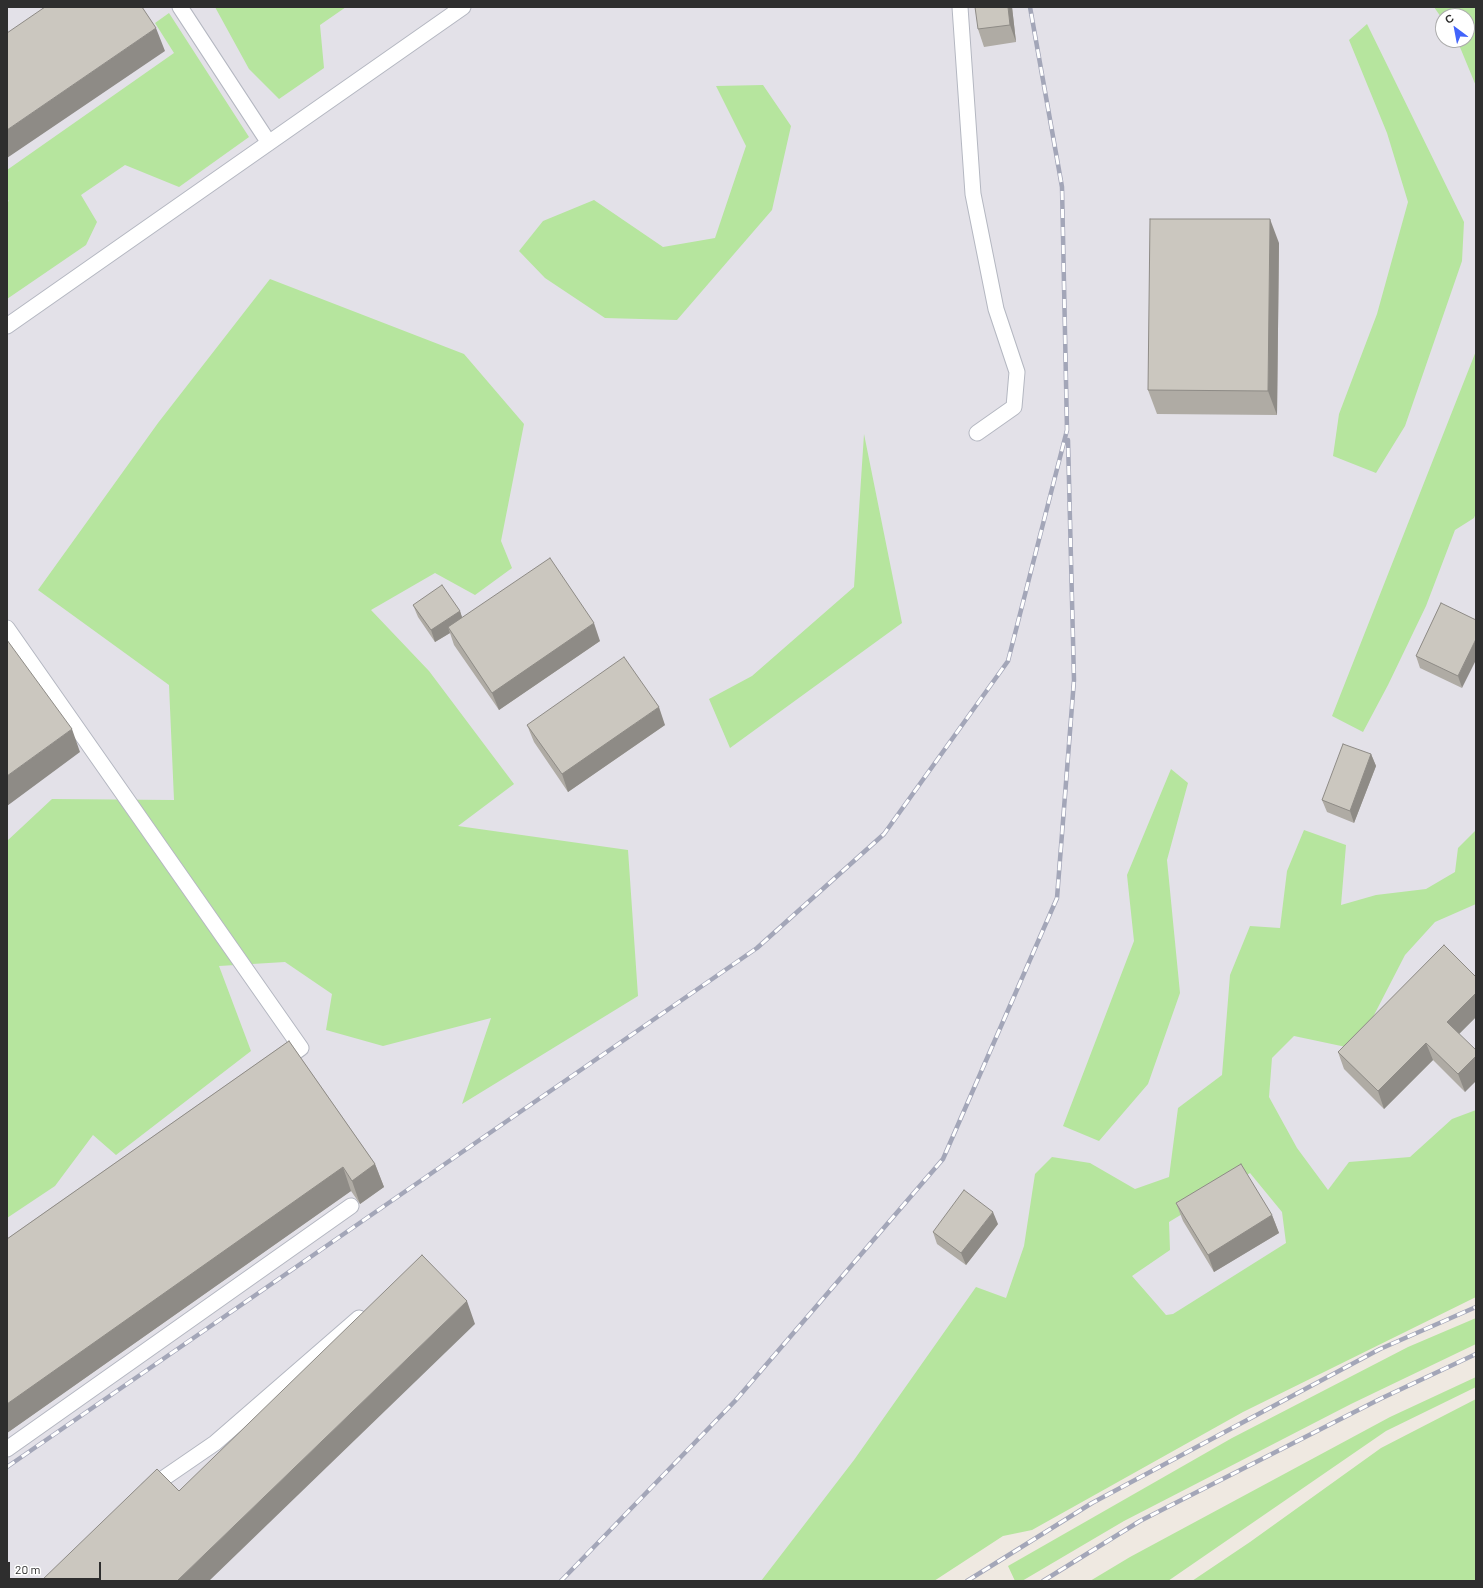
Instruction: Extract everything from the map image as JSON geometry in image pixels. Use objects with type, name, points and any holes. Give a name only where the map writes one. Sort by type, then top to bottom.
[{"type":"lane","points":[[180,7],[269,143]]},
{"type":"lane","points":[[7,326],[463,7]]},
{"type":"lane","points":[[960,7],[973,194],[996,309],[1017,372],[1014,407],[977,433]]},
{"type":"lane","points":[[7,628],[301,1048],[269,1071]]},
{"type":"lane","points":[[7,1449],[351,1206]]},
{"type":"lane","points":[[135,1501],[146,1490],[215,1443],[371,1308]]},
{"type":"shaded area","points":[[7,7],[1476,7],[1476,1205],[1173,1315],[1165,1315],[779,1581],[7,1581]]},
{"type":"green space","points":[[215,7],[346,7],[320,25],[324,68],[279,99],[249,69]]},
{"type":"green space","points":[[1434,7],[1476,7],[1476,86],[1460,48],[1475,48],[1475,8],[1435,8]]},
{"type":"green space","points":[[169,13],[249,137],[179,187],[125,165],[81,195],[97,222],[86,245],[7,299],[7,202],[9,201],[7,199],[7,170],[174,53],[155,23]]},
{"type":"green space","points":[[1367,24],[1464,222],[1462,261],[1405,426],[1376,473],[1333,456],[1339,414],[1377,314],[1408,202],[1387,133],[1349,40]]},
{"type":"green space","points":[[763,85],[791,126],[772,210],[677,320],[605,318],[545,278],[519,251],[543,221],[594,200],[663,247],[715,238],[746,146],[716,86]]},
{"type":"green space","points":[[270,279],[464,354],[524,424],[501,541],[512,568],[475,595],[435,573],[371,610],[429,671],[514,784],[458,826],[628,850],[638,996],[462,1104],[491,1018],[383,1046],[326,1030],[332,994],[285,962],[219,966],[251,1051],[116,1155],[93,1135],[55,1186],[7,1218],[7,841],[52,799],[174,800],[169,685],[38,590],[158,423]]},
{"type":"green space","points":[[1476,351],[1476,513],[1474,518],[1455,530],[1426,606],[1388,685],[1363,732],[1332,716]]},
{"type":"green space","points":[[864,434],[902,623],[730,748],[709,699],[752,676],[854,587]]},
{"type":"green space","points":[[1171,769],[1188,783],[1167,860],[1180,993],[1148,1084],[1099,1141],[1063,1126],[1134,941],[1127,875]]},
{"type":"green space","points":[[1304,830],[1346,845],[1341,905],[1376,895],[1426,889],[1455,872],[1458,848],[1476,830],[1476,904],[1435,922],[1405,955],[1373,1017],[1346,1047],[1294,1036],[1272,1058],[1269,1097],[1297,1148],[1328,1190],[1349,1162],[1410,1157],[1452,1119],[1476,1110],[1476,1297],[1243,1412],[1032,1530],[1003,1536],[934,1581],[761,1581],[854,1460],[976,1287],[1006,1298],[1024,1246],[1035,1174],[1052,1157],[1090,1163],[1135,1189],[1169,1177],[1178,1108],[1222,1075],[1230,975],[1250,926],[1280,928],[1287,871]],"holes":[[[1250,1173],[1282,1212],[1286,1243],[1173,1314],[1166,1315],[1132,1276],[1170,1250],[1169,1222]]]},
{"type":"green space","points":[[1476,1318],[1476,1344],[1351,1404],[1124,1521],[1022,1581],[1015,1581],[1008,1566],[1232,1438],[1408,1347]]},
{"type":"green space","points":[[1476,1377],[1476,1387],[1386,1431],[1168,1581],[1090,1581],[1130,1557],[1390,1417]]},
{"type":"green space","points":[[1476,1399],[1476,1581],[1192,1581],[1250,1542],[1381,1448]]},
{"type":"building","points":[[45,7],[142,7],[156,28],[7,130],[7,33]]},
{"type":"building","points":[[975,7],[1008,7],[1010,25],[978,29]]},
{"type":"building","points":[[1150,219],[1270,219],[1268,391],[1148,390]]},
{"type":"building","points":[[550,558],[594,623],[492,693],[448,627]]},
{"type":"building","points":[[442,585],[460,611],[431,630],[413,605]]},
{"type":"building","points":[[1441,603],[1476,620],[1476,639],[1458,676],[1416,656]]},
{"type":"building","points":[[7,640],[72,729],[7,776]]},
{"type":"building","points":[[624,657],[659,707],[562,774],[527,725]]},
{"type":"building","points":[[1343,744],[1371,754],[1350,811],[1322,800]]},
{"type":"building","points":[[1444,945],[1476,977],[1476,993],[1447,1022],[1476,1050],[1476,1056],[1458,1074],[1426,1043],[1378,1091],[1338,1052]]},
{"type":"building","points":[[289,1041],[375,1164],[352,1181],[343,1167],[7,1404],[7,1239]]},
{"type":"building","points":[[1241,1164],[1272,1215],[1208,1255],[1176,1203]]},
{"type":"building","points":[[964,1190],[993,1212],[961,1253],[933,1232]]},
{"type":"building","points":[[422,1255],[467,1301],[177,1581],[41,1581],[157,1469],[179,1491]]},
{"type":"railway","points":[[7,1467],[757,948],[884,834],[1008,661],[1067,430],[1062,187],[1030,7]]},
{"type":"railway","points":[[561,1581],[735,1401],[943,1159],[1057,898],[1074,680],[1068,440]]},
{"type":"railway","points":[[967,1581],[1092,1503],[1380,1349],[1476,1307]]},
{"type":"railway","points":[[1043,1581],[1140,1521],[1380,1399],[1476,1354]]}]
